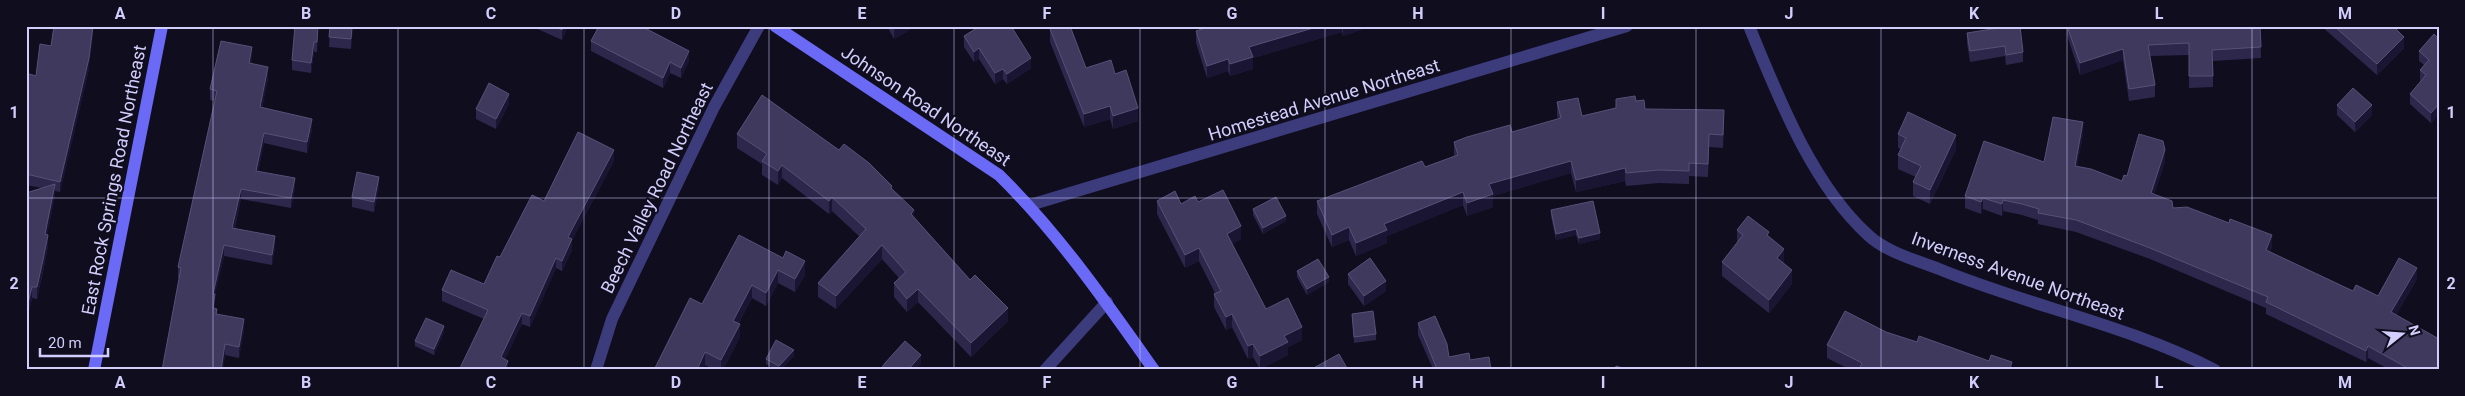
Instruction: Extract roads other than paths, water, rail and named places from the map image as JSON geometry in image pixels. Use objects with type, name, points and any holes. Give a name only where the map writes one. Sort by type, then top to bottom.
[{"type":"street","name":"East Rock Springs Road Northeast","points":[[94,370],[162,26]]},
{"type":"street","name":"Beech Valley Road Northeast","points":[[596,370],[612,319],[714,107],[759,26]]},
{"type":"street","name":"Johnson Road Northeast","points":[[775,26],[999,175],[1030,206],[1106,302],[1154,370]]},
{"type":"street","name":"Homestead Avenue Northeast","points":[[1030,206],[1627,26]]},
{"type":"street","name":"Inverness Avenue Northeast","points":[[1749,26],[1779,98],[1820,175],[1850,216],[1869,236],[1897,252],[1963,279],[2127,334],[2215,370]]},
{"type":"street","points":[[1045,370],[1106,302]]}]
